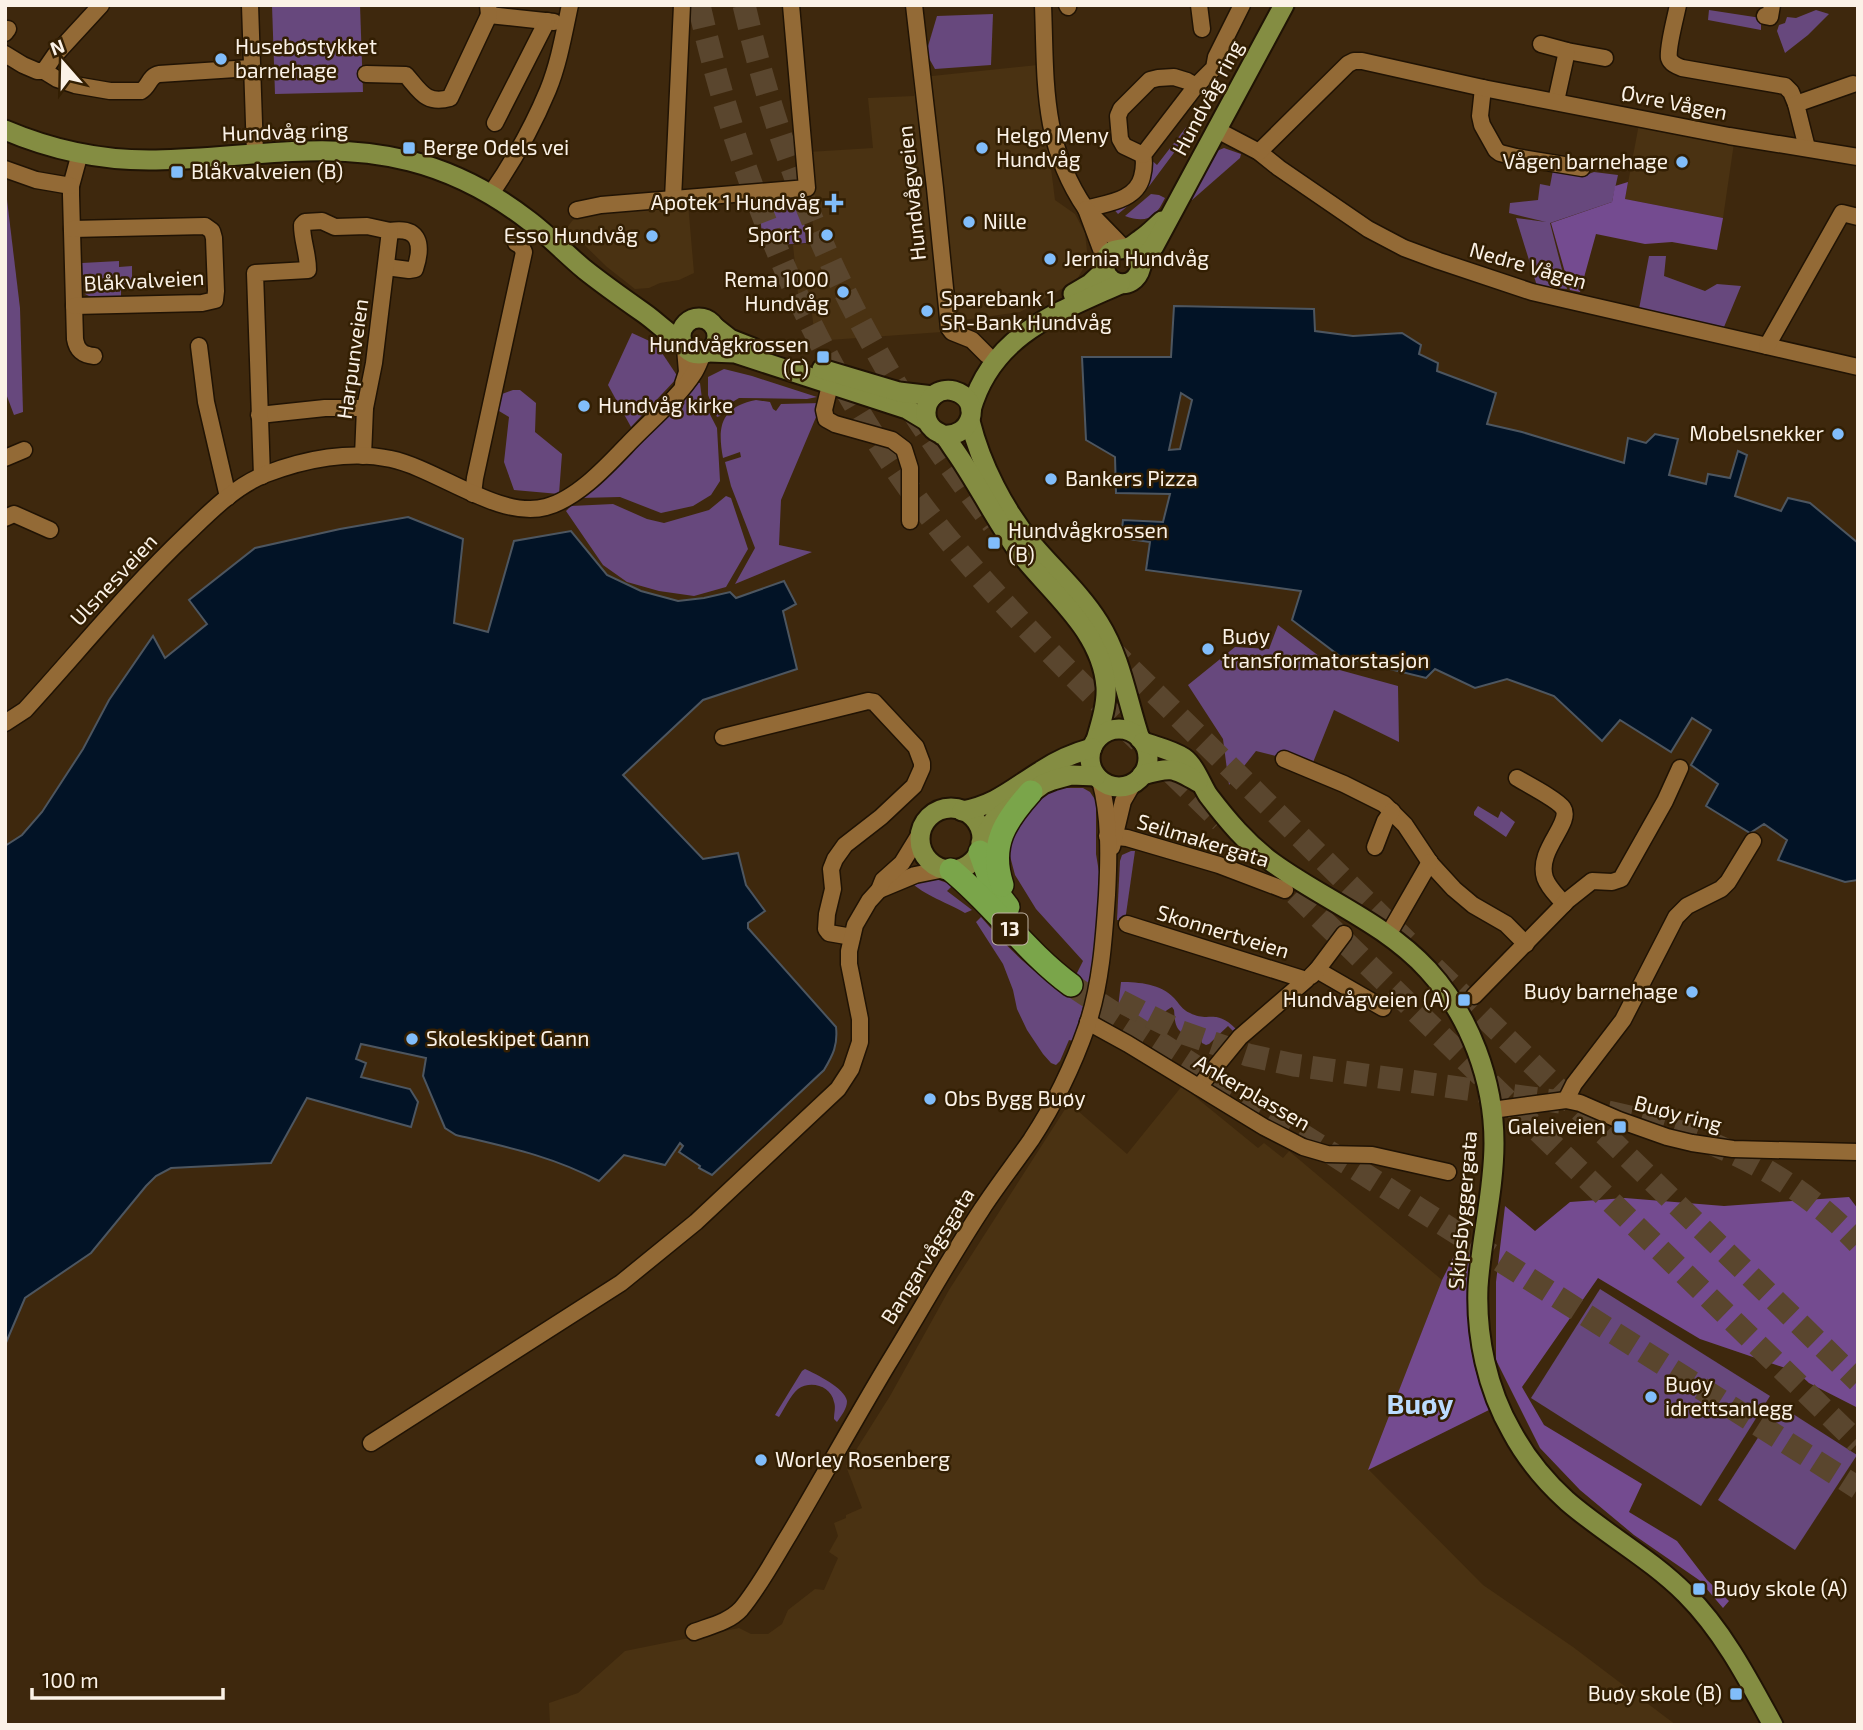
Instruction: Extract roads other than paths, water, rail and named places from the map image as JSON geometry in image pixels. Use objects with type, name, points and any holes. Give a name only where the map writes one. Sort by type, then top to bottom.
[{"type":"highway","name":"13","points":[[1016,916],[998,874],[997,853],[1002,831],[1009,818],[1031,792]]},
{"type":"highway","name":"13","points":[[948,869],[981,896],[1037,956],[1074,979],[992,886],[981,847]]},
{"type":"main road","name":"Hundvåg ring","points":[[1141,262],[1154,246],[1284,5]]},
{"type":"main road","name":"Hundvåg ring","points":[[5,130],[57,148],[103,157],[148,160],[331,150],[411,161],[459,178],[491,195],[530,222],[609,289],[647,315],[658,326],[695,349],[735,353],[907,410],[935,428]]},
{"type":"main road","name":"Hundvåg ring","points":[[1125,247],[1143,238],[1171,211]]},
{"type":"main road","points":[[935,428],[956,435],[962,431],[984,377],[1011,343],[1043,320],[1136,279],[1141,271],[1141,262],[1135,251],[1125,247],[1112,251],[1105,265],[1081,290],[1016,327],[967,377],[942,393],[926,408],[935,428],[963,463],[1017,550],[1074,616],[1090,640],[1106,687],[1091,764],[1098,778]]},
{"type":"main road","points":[[1105,265],[1110,279],[1120,284]]},
{"type":"main road","name":"Hundvåg ring","points":[[647,315],[688,323]]},
{"type":"main road","points":[[716,328],[716,344],[695,349],[682,331],[695,319],[704,319],[713,324],[723,336],[739,343],[899,392],[956,391],[966,398],[981,456],[1017,521],[1031,542],[1083,601],[1106,635],[1147,756],[1146,766],[1138,778],[1126,786],[1116,787],[1098,778],[1081,775],[1062,777],[1043,784],[994,820],[981,847],[967,865],[948,869],[935,866],[922,851],[921,832],[932,815],[952,808],[971,816],[978,824],[981,847]]},
{"type":"main road","points":[[962,811],[990,804],[1044,768],[1094,744],[1104,733],[1123,729],[1142,740]]},
{"type":"main road","name":"Skipsbyggergata","points":[[1142,740],[1189,762],[1201,785],[1234,828],[1269,860],[1388,934],[1428,970],[1446,991],[1468,1029],[1480,1061],[1492,1110],[1494,1144],[1478,1287],[1478,1317],[1486,1366],[1503,1414],[1534,1466],[1567,1501],[1673,1581],[1699,1608],[1734,1656],[1773,1725]]},
{"type":"main road","name":"Skipsbyggergata","points":[[1138,778],[1172,769],[1201,785]]},
{"type":"main road","name":"Skipsbyggergata","points":[[1715,1630],[1761,1725]]},
{"type":"street","points":[[44,71],[55,55],[101,5]]},
{"type":"street","points":[[250,5],[255,153]]},
{"type":"street","points":[[491,195],[526,136],[549,88],[570,5]]},
{"type":"street","points":[[673,199],[682,5]]},
{"type":"street","points":[[577,210],[601,205],[807,188],[791,5]]},
{"type":"street","name":"Hundvågveien","points":[[914,5],[949,328],[952,332],[972,340],[987,355]]},
{"type":"street","points":[[1043,5],[1048,105],[1053,139],[1061,165],[1086,209],[1125,247]]},
{"type":"street","points":[[1199,5],[1202,29]]},
{"type":"street","points":[[1143,155],[1196,86],[1214,68],[1216,57],[1242,5]]},
{"type":"street","points":[[1678,5],[1669,50],[1674,65],[1785,86],[1796,104],[1807,148]]},
{"type":"street","points":[[366,74],[406,75],[424,96],[436,100],[450,97],[489,10],[567,24]]},
{"type":"street","points":[[495,123],[547,22]]},
{"type":"street","points":[[1541,44],[1605,58]]},
{"type":"street","points":[[1556,101],[1567,51]]},
{"type":"street","points":[[5,54],[23,65],[44,71],[57,79],[110,91],[144,90],[150,80],[159,74],[251,68]]},
{"type":"street","name":"Øvre Vågen","points":[[1259,152],[1354,61],[1729,136],[1858,157]]},
{"type":"street","points":[[1086,209],[1125,197],[1140,184],[1145,162],[1143,155],[1124,146],[1120,139],[1118,116],[1121,109],[1150,80],[1174,78],[1196,86]]},
{"type":"street","points":[[1796,104],[1853,84]]},
{"type":"street","points":[[1483,88],[1480,116],[1496,150],[1516,157],[1582,168]]},
{"type":"street","name":"Nedre Vågen","points":[[1217,130],[1259,152],[1368,229],[1404,248],[1439,261],[1532,292],[1858,366]]},
{"type":"street","name":"Blåkvalveien","points":[[80,153],[71,186],[76,345],[83,354],[94,356]]},
{"type":"street","points":[[5,169],[36,180],[71,186]]},
{"type":"street","points":[[1086,209],[1105,265]]},
{"type":"street","points":[[1767,346],[1842,213],[1858,217]]},
{"type":"street","points":[[262,476],[255,273],[309,270],[302,225],[305,222],[322,221],[335,227],[367,226],[390,231],[402,230],[418,238],[415,269],[386,267]]},
{"type":"street","name":"Blåkvalveien","points":[[72,229],[201,225],[209,228],[214,238],[216,291],[215,300],[202,303],[74,306]]},
{"type":"street","name":"Harpunveien","points":[[363,456],[365,408],[374,363],[390,231]]},
{"type":"street","points":[[473,494],[524,252],[522,246],[516,243]]},
{"type":"street","points":[[198,346],[205,402],[228,497]]},
{"type":"street","name":"Ulsnesveien","points":[[5,723],[25,710],[136,584],[211,511],[250,482],[312,461],[341,456],[363,456],[408,464],[473,494],[512,508],[537,510],[559,503],[584,485],[681,390],[695,349]]},
{"type":"street","points":[[830,385],[824,410],[830,423],[891,440],[904,449],[910,468],[910,521]]},
{"type":"street","points":[[259,415],[325,408],[365,408]]},
{"type":"street","points":[[5,458],[24,450]]},
{"type":"street","points":[[5,518],[14,514],[50,530]]},
{"type":"street","points":[[723,737],[868,701],[874,702],[916,747],[922,768],[914,786],[881,817],[845,845],[831,869],[833,889],[826,929],[829,933],[852,937]]},
{"type":"street","points":[[1284,759],[1376,799],[1392,811],[1416,839],[1442,877],[1473,905],[1506,924],[1526,944]]},
{"type":"street","points":[[1474,996],[1564,904],[1592,881],[1612,882],[1621,879],[1665,801],[1680,768]]},
{"type":"street","name":"Bangarvågsgata","points":[[1098,778],[1111,837]]},
{"type":"street","name":"Bangarvågsgata","points":[[694,1632],[723,1622],[738,1612],[767,1571],[870,1393],[981,1210],[1050,1109],[1079,1047],[1095,996],[1103,946],[1111,837],[1123,801],[1138,778]]},
{"type":"street","points":[[1517,778],[1560,804],[1565,812],[1564,820],[1545,855],[1543,866],[1549,886],[1564,904]]},
{"type":"street","points":[[1375,847],[1392,811]]},
{"type":"street","points":[[371,1443],[621,1283],[696,1222],[838,1089],[851,1069],[860,1042],[860,1019],[849,964],[852,937],[869,901],[879,890],[883,880],[902,863],[921,832]]},
{"type":"street","name":"Seilmakergata","points":[[1111,837],[1137,841],[1219,865],[1285,890]]},
{"type":"street","points":[[1566,1100],[1574,1084],[1623,1020],[1676,917],[1688,906],[1721,889],[1753,841]]},
{"type":"street","points":[[1388,934],[1430,862]]},
{"type":"street","points":[[879,890],[915,875],[948,869]]},
{"type":"street","name":"Skonnertveien","points":[[1127,924],[1312,975]]},
{"type":"street","name":"Skonnertveien","points":[[1199,1087],[1240,1037],[1312,975],[1344,934]]},
{"type":"street","points":[[1312,975],[1383,1008]]},
{"type":"street","name":"Ankerplassen","points":[[1088,1022],[1280,1136],[1315,1152],[1372,1154],[1448,1172]]},
{"type":"street","name":"Buøy ring","points":[[1492,1110],[1566,1100],[1667,1137],[1692,1143],[1733,1149],[1858,1152]]},
{"type":"water","points":[[1174,306],[1314,309],[1315,331],[1353,336],[1402,333],[1421,345],[1419,354],[1438,363],[1437,371],[1496,393],[1487,424],[1624,463],[1628,438],[1646,443],[1655,434],[1678,439],[1669,475],[1706,484],[1708,474],[1730,478],[1738,451],[1747,455],[1735,496],[1781,511],[1788,498],[1810,503],[1858,543],[1858,880],[1845,882],[1778,860],[1787,840],[1764,824],[1750,833],[1706,806],[1718,784],[1691,765],[1711,730],[1692,718],[1671,752],[1620,720],[1602,741],[1554,696],[1507,679],[1475,688],[1435,669],[1426,678],[1341,657],[1292,620],[1301,591],[1146,570],[1150,542],[1121,538],[1123,520],[1163,522],[1170,494],[1116,493],[1115,457],[1086,440],[1082,357],[1171,357]],"holes":[[[1181,393],[1192,400],[1180,449],[1169,450]]]},
{"type":"water","points":[[408,517],[463,539],[454,623],[488,632],[514,541],[571,531],[607,575],[641,591],[678,601],[730,592],[736,598],[784,581],[796,604],[783,611],[797,669],[703,700],[623,775],[703,859],[738,853],[746,885],[765,911],[748,923],[748,928],[836,1027],[835,1045],[830,1059],[824,1070],[712,1175],[679,1152],[683,1146],[680,1143],[665,1165],[624,1155],[599,1181],[547,1159],[456,1135],[445,1128],[423,1076],[426,1058],[361,1044],[356,1059],[366,1063],[361,1077],[410,1089],[418,1102],[411,1127],[307,1098],[271,1163],[171,1168],[156,1176],[91,1253],[25,1298],[5,1345],[5,846],[22,835],[42,812],[83,749],[109,700],[153,636],[165,658],[207,624],[189,600],[255,548]]},
{"type":"tunnel","points":[[699,5],[740,153],[767,226],[833,367],[872,433],[916,497],[993,592],[1089,692],[1221,821]]},
{"type":"tunnel","points":[[744,5],[782,139],[834,269],[904,397],[993,524]]},
{"type":"tunnel","points":[[1107,646],[1407,942]]},
{"type":"tunnel","points":[[1271,870],[1858,1443]]},
{"type":"tunnel","points":[[1434,968],[1858,1381]]},
{"type":"tunnel","points":[[1071,985],[1858,1488]]},
{"type":"tunnel","points":[[1120,1001],[1181,1032],[1248,1055],[1294,1065],[1560,1102]]},
{"type":"tunnel","points":[[1608,1112],[1678,1131],[1743,1158],[1803,1195],[1858,1243]]},
{"type":"place","name":"Husebøstykket barnehage","points":[[221,59]]},
{"type":"place","name":"Berge Odels vei","points":[[409,148]]},
{"type":"place","name":"Helgø Meny Hundvåg","points":[[982,148]]},
{"type":"place","name":"Vågen barnehage","points":[[1682,162]]},
{"type":"place","name":"Blåkvalveien (B)","points":[[177,172]]},
{"type":"place","name":"Apotek 1 Hundvåg","points":[[834,203]]},
{"type":"place","name":"Nille","points":[[969,222]]},
{"type":"place","name":"Sport 1","points":[[827,235]]},
{"type":"place","name":"Esso Hundvåg","points":[[652,236]]},
{"type":"place","name":"Jernia Hundvåg","points":[[1050,259]]},
{"type":"place","name":"Rema 1000 Hundvåg","points":[[843,292]]},
{"type":"place","name":"Sparebank 1 SR-Bank Hundvåg","points":[[927,311]]},
{"type":"place","name":"Hundvågkrossen (C)","points":[[823,357]]},
{"type":"place","name":"Hundvåg kirke","points":[[584,406]]},
{"type":"place","name":"Mobelsnekker","points":[[1838,434]]},
{"type":"place","name":"Bankers Pizza","points":[[1051,479]]},
{"type":"place","name":"Hundvågkrossen (B)","points":[[994,543]]},
{"type":"place","name":"Buøy transformatorstasjon","points":[[1208,649]]},
{"type":"place","name":"Buøy barnehage","points":[[1692,992]]},
{"type":"place","name":"Hundvågveien (A)","points":[[1464,1000]]},
{"type":"place","name":"Skoleskipet Gann","points":[[412,1039]]},
{"type":"place","name":"Obs Bygg Buøy","points":[[930,1099]]},
{"type":"place","name":"Galeiveien","points":[[1620,1127]]},
{"type":"place","name":"Buøy idrettsanlegg","points":[[1651,1397]]},
{"type":"place","name":"Worley Rosenberg","points":[[761,1460]]},
{"type":"place","name":"Buøy skole (A)","points":[[1699,1589]]},
{"type":"place","name":"Buøy skole (B)","points":[[1736,1694]]},
{"type":"district","name":"Buøy","points":[[1420,1404]]}]
